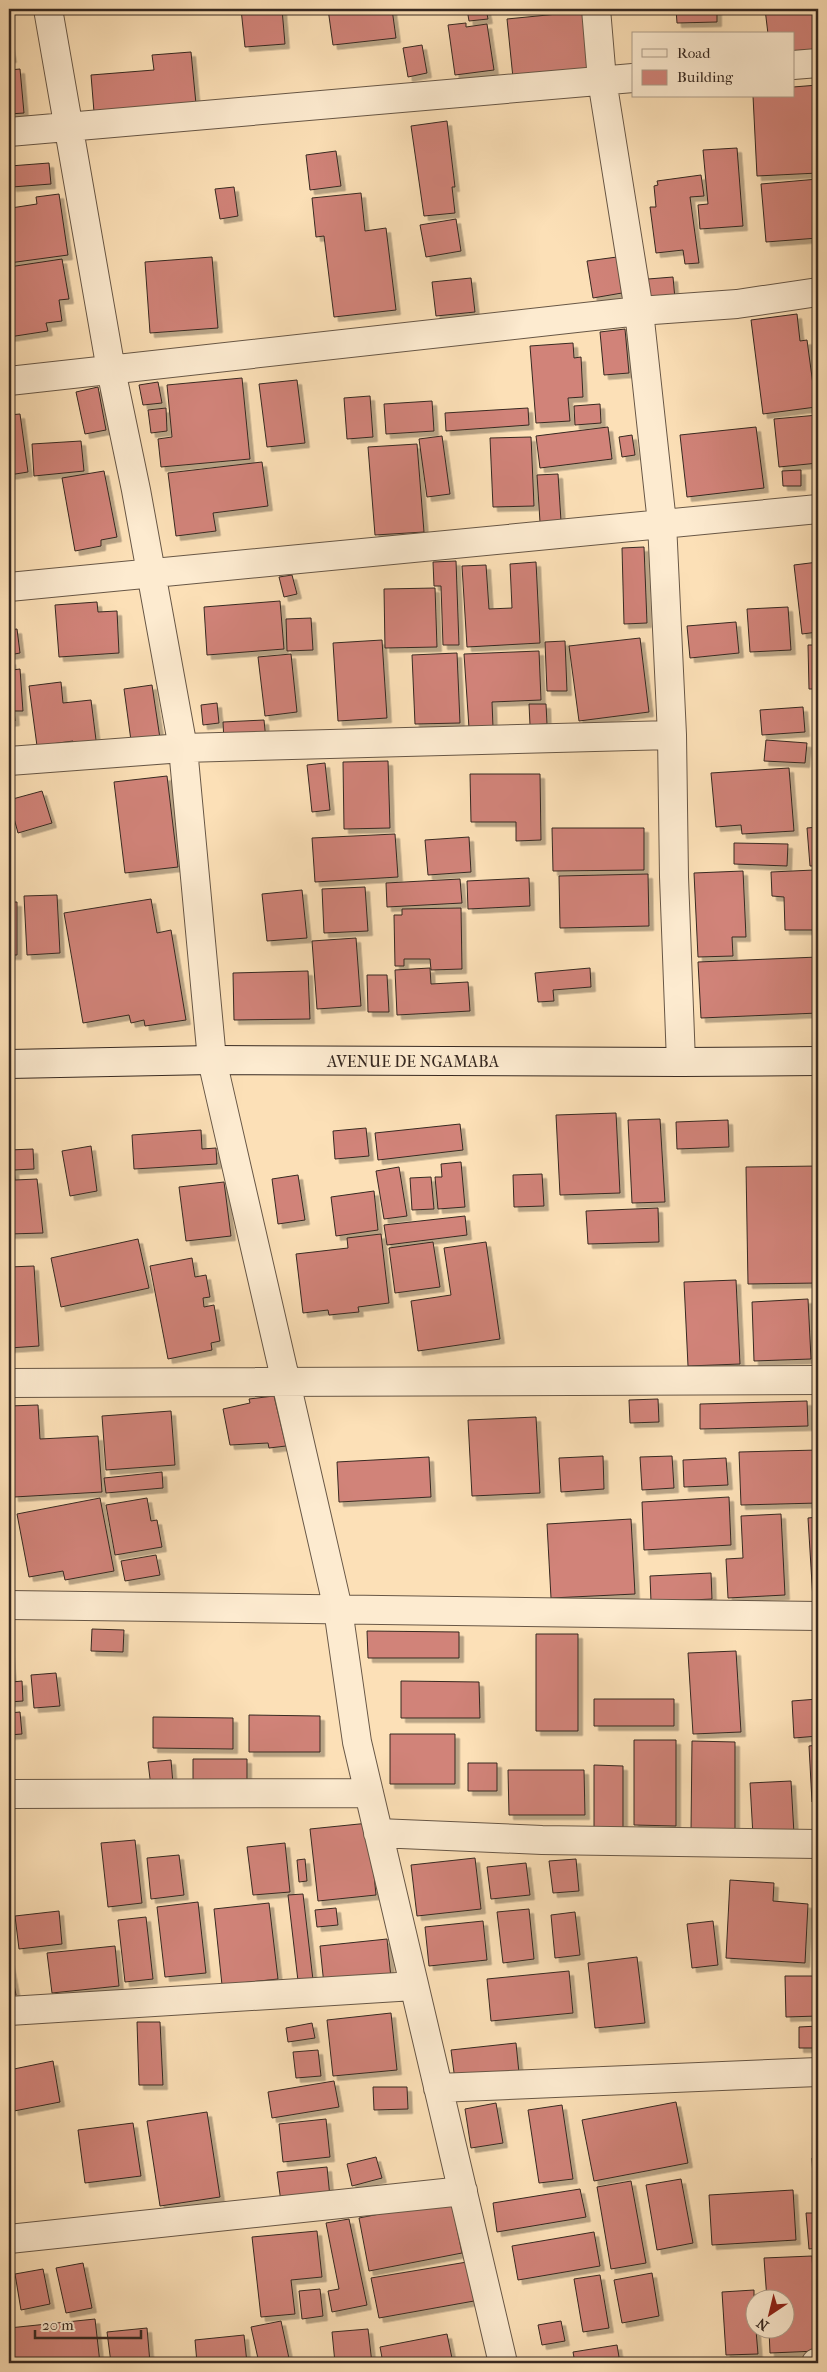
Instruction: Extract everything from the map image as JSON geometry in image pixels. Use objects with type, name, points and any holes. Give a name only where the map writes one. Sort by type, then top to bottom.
[{"type":"street","points":[[48,9],[111,370],[136,490],[183,748],[212,1060],[338,1609],[357,1742],[503,2363]]},
{"type":"street","points":[[596,9],[602,80],[639,311],[662,523],[672,735],[674,877],[681,1062]]},
{"type":"street","points":[[794,65],[818,63]]},
{"type":"street","points":[[9,132],[632,78]]},
{"type":"street","points":[[9,381],[639,311],[737,304],[818,292]]},
{"type":"street","points":[[9,587],[818,509]]},
{"type":"street","points":[[9,761],[183,748],[672,735]]},
{"type":"street","name":"AVENUE DE NGAMABA","points":[[9,1064],[212,1060],[681,1062],[818,1060]]},
{"type":"street","points":[[9,1383],[818,1380]]},
{"type":"street","points":[[9,1605],[818,1616]]},
{"type":"street","points":[[9,1794],[369,1793]]},
{"type":"street","points":[[378,1834],[552,1840],[818,1844]]},
{"type":"street","points":[[9,2011],[414,1986]]},
{"type":"street","points":[[438,2088],[818,2072]]},
{"type":"street","points":[[9,2239],[463,2191]]},
{"type":"building","points":[[241,9],[282,9],[285,44],[245,47]]},
{"type":"building","points":[[328,9],[392,9],[396,38],[333,45]]},
{"type":"building","points":[[467,9],[486,9],[488,19],[469,21]]},
{"type":"building","points":[[676,9],[717,9],[717,22],[677,23]]},
{"type":"building","points":[[765,9],[818,9],[818,49],[794,51],[794,32],[768,32]]},
{"type":"building","points":[[588,11],[594,70],[513,78],[507,19]]},
{"type":"building","points":[[466,23],[466,27],[487,24],[494,70],[455,75],[448,25]]},
{"type":"building","points":[[9,42],[12,58],[9,58]]},
{"type":"building","points":[[422,45],[427,73],[408,77],[403,48]]},
{"type":"building","points":[[191,52],[196,104],[94,112],[91,75],[154,70],[152,55]]},
{"type":"building","points":[[20,69],[24,113],[9,114],[9,70]]},
{"type":"building","points":[[818,85],[818,173],[757,176],[753,98],[794,98],[794,87]]},
{"type":"building","points":[[447,121],[455,187],[452,187],[455,213],[424,216],[411,126]]},
{"type":"building","points":[[737,148],[743,226],[700,229],[698,205],[708,204],[703,150]]},
{"type":"building","points":[[336,151],[341,186],[310,190],[306,155]]},
{"type":"building","points":[[49,163],[51,184],[12,187],[10,166]]},
{"type":"building","points":[[701,175],[704,196],[690,197],[699,263],[685,264],[683,250],[656,253],[650,207],[656,207],[654,186],[658,185],[657,181]]},
{"type":"building","points":[[818,179],[818,238],[766,242],[761,184]]},
{"type":"building","points":[[234,187],[238,216],[220,219],[215,189]]},
{"type":"building","points":[[361,193],[365,231],[386,228],[396,310],[334,317],[324,236],[316,237],[312,198]]},
{"type":"building","points":[[59,194],[68,255],[9,263],[9,234],[14,234],[11,208],[37,204],[36,197]]},
{"type":"building","points":[[456,219],[461,251],[426,257],[420,225]]},
{"type":"building","points":[[212,257],[218,328],[150,333],[145,262]]},
{"type":"building","points":[[617,257],[622,293],[593,298],[587,261]]},
{"type":"building","points":[[62,259],[69,299],[59,300],[62,321],[46,323],[48,331],[9,337],[9,267]]},
{"type":"building","points":[[673,277],[675,299],[651,302],[648,279]]},
{"type":"building","points":[[471,278],[475,312],[436,316],[432,282]]},
{"type":"building","points":[[797,314],[800,341],[807,340],[816,407],[763,414],[751,320]]},
{"type":"building","points":[[625,329],[629,373],[604,375],[600,332]]},
{"type":"building","points":[[573,343],[574,358],[581,357],[583,397],[568,398],[570,421],[536,423],[530,346]]},
{"type":"building","points":[[242,378],[250,459],[161,467],[158,439],[172,437],[167,385]]},
{"type":"building","points":[[297,380],[305,443],[267,447],[259,384]]},
{"type":"building","points":[[158,382],[162,403],[143,405],[139,385]]},
{"type":"building","points":[[98,387],[106,430],[85,434],[76,392]]},
{"type":"building","points":[[370,396],[373,437],[347,439],[344,398]]},
{"type":"building","points":[[432,401],[434,431],[386,434],[384,404]]},
{"type":"building","points":[[600,404],[601,423],[575,425],[574,406]]},
{"type":"building","points":[[166,408],[167,431],[151,433],[148,410]]},
{"type":"building","points":[[528,408],[529,425],[446,431],[445,413]]},
{"type":"building","points":[[20,414],[28,472],[9,475],[9,415]]},
{"type":"building","points":[[818,415],[818,463],[779,467],[774,419]]},
{"type":"building","points":[[608,427],[612,459],[540,468],[536,436]]},
{"type":"building","points":[[756,427],[764,488],[687,497],[680,435]]},
{"type":"building","points":[[632,435],[635,455],[622,457],[619,437]]},
{"type":"building","points":[[442,436],[450,494],[427,497],[419,439]]},
{"type":"building","points":[[531,437],[534,506],[493,507],[490,438]]},
{"type":"building","points":[[81,441],[84,471],[34,476],[32,444]]},
{"type":"building","points":[[417,444],[424,532],[375,535],[368,447]]},
{"type":"building","points":[[262,462],[268,506],[213,513],[216,531],[176,536],[168,473]]},
{"type":"building","points":[[801,470],[801,486],[783,486],[782,471]]},
{"type":"building","points":[[104,471],[117,537],[101,540],[101,546],[75,551],[62,478]]},
{"type":"building","points":[[558,474],[561,521],[540,522],[537,475]]},
{"type":"building","points":[[644,547],[647,623],[624,624],[622,548]]},
{"type":"building","points":[[456,561],[459,645],[443,645],[441,586],[434,586],[433,562]]},
{"type":"building","points":[[536,562],[540,643],[467,647],[462,566],[486,565],[489,609],[512,608],[510,564]]},
{"type":"building","points":[[818,562],[818,632],[802,634],[794,565]]},
{"type":"building","points":[[292,575],[297,594],[284,597],[279,577]]},
{"type":"building","points":[[435,588],[437,647],[385,648],[384,589]]},
{"type":"building","points":[[280,601],[284,649],[207,655],[204,607]]},
{"type":"building","points":[[97,602],[98,612],[117,611],[119,653],[59,657],[55,605]]},
{"type":"building","points":[[788,607],[791,650],[750,652],[747,609]]},
{"type":"building","points":[[311,618],[313,650],[287,651],[286,619]]},
{"type":"building","points":[[736,622],[739,653],[690,658],[687,626]]},
{"type":"building","points":[[17,629],[20,653],[9,655],[9,630]]},
{"type":"building","points":[[640,638],[649,712],[579,721],[569,646]]},
{"type":"building","points":[[382,640],[387,718],[338,721],[333,643]]},
{"type":"building","points":[[565,641],[567,691],[547,691],[545,642]]},
{"type":"building","points":[[808,645],[818,645],[818,689],[809,689]]},
{"type":"building","points":[[539,651],[541,700],[492,702],[493,727],[469,728],[464,654]]},
{"type":"building","points":[[457,653],[460,723],[415,724],[412,655]]},
{"type":"building","points":[[291,654],[297,712],[265,716],[258,657]]},
{"type":"building","points":[[9,660],[11,660],[12,670],[20,669],[23,711],[14,711],[15,721],[9,722]]},
{"type":"building","points":[[61,682],[63,703],[91,700],[97,748],[74,751],[73,741],[37,746],[29,686]]},
{"type":"building","points":[[152,685],[161,745],[132,748],[124,689]]},
{"type":"building","points":[[217,703],[219,723],[203,725],[201,705]]},
{"type":"building","points":[[529,704],[546,704],[547,724],[530,725]]},
{"type":"building","points":[[803,707],[805,732],[762,735],[760,710]]},
{"type":"building","points":[[264,720],[266,740],[224,742],[223,722]]},
{"type":"building","points":[[766,740],[807,743],[805,763],[764,761]]},
{"type":"building","points":[[388,761],[390,828],[344,829],[343,762]]},
{"type":"building","points":[[325,763],[330,810],[312,812],[307,765]]},
{"type":"building","points":[[789,768],[794,831],[742,834],[741,825],[716,827],[711,773]]},
{"type":"building","points":[[470,774],[540,774],[541,840],[516,841],[516,822],[471,822]]},
{"type":"building","points":[[167,776],[178,867],[125,873],[114,782]]},
{"type":"building","points":[[42,791],[52,823],[18,833],[9,800]]},
{"type":"building","points":[[818,827],[818,866],[810,866],[807,828]]},
{"type":"building","points":[[552,828],[644,828],[644,870],[553,871]]},
{"type":"building","points":[[395,834],[398,877],[315,882],[312,838]]},
{"type":"building","points":[[469,837],[471,872],[428,875],[425,840]]},
{"type":"building","points":[[734,843],[788,844],[787,866],[734,864]]},
{"type":"building","points":[[814,870],[815,930],[785,930],[784,897],[772,896],[771,872]]},
{"type":"building","points":[[743,871],[746,937],[732,937],[733,956],[698,957],[694,873]]},
{"type":"building","points":[[648,874],[649,926],[560,928],[559,876]]},
{"type":"building","points":[[529,878],[530,906],[468,909],[467,881]]},
{"type":"building","points":[[460,879],[462,903],[387,907],[386,883]]},
{"type":"building","points":[[365,887],[368,931],[324,933],[322,889]]},
{"type":"building","points":[[302,890],[307,938],[267,941],[262,894]]},
{"type":"building","points":[[57,895],[60,953],[27,955],[24,896]]},
{"type":"building","points":[[151,899],[157,933],[171,930],[186,1020],[145,1026],[144,1020],[131,1023],[129,1015],[83,1023],[64,913]]},
{"type":"building","points":[[9,902],[17,902],[17,955],[9,955]]},
{"type":"building","points":[[461,908],[462,969],[431,970],[430,959],[404,959],[404,966],[395,966],[394,915],[402,915],[402,909]]},
{"type":"building","points":[[356,938],[361,1006],[317,1009],[312,941]]},
{"type":"building","points":[[818,957],[818,1013],[701,1018],[698,962]]},
{"type":"building","points":[[430,968],[431,984],[468,982],[470,1011],[397,1015],[395,970]]},
{"type":"building","points":[[590,968],[591,987],[553,990],[554,1001],[538,1002],[535,973]]},
{"type":"building","points":[[308,971],[310,1019],[234,1020],[233,973]]},
{"type":"building","points":[[367,975],[387,975],[389,1012],[368,1012]]},
{"type":"building","points":[[616,1113],[620,1193],[560,1195],[556,1115]]},
{"type":"building","points":[[660,1119],[665,1202],[632,1203],[628,1120]]},
{"type":"building","points":[[728,1120],[729,1147],[677,1149],[676,1122]]},
{"type":"building","points":[[460,1124],[463,1150],[378,1160],[375,1133]]},
{"type":"building","points":[[366,1128],[369,1156],[335,1159],[333,1131]]},
{"type":"building","points":[[201,1130],[202,1149],[216,1148],[217,1164],[134,1169],[132,1135]]},
{"type":"building","points":[[91,1146],[97,1191],[70,1196],[62,1151]]},
{"type":"building","points":[[33,1149],[34,1169],[14,1170],[15,1180],[37,1179],[43,1233],[9,1234],[9,1150]]},
{"type":"building","points":[[461,1162],[465,1207],[438,1209],[435,1177],[442,1177],[441,1164]]},
{"type":"building","points":[[818,1166],[818,1283],[748,1284],[746,1167]]},
{"type":"building","points":[[399,1167],[407,1216],[384,1219],[376,1171]]},
{"type":"building","points":[[542,1174],[544,1206],[514,1207],[513,1175]]},
{"type":"building","points":[[298,1175],[305,1220],[278,1224],[272,1179]]},
{"type":"building","points":[[431,1177],[434,1209],[412,1210],[410,1178]]},
{"type":"building","points":[[224,1182],[231,1236],[186,1241],[179,1187]]},
{"type":"building","points":[[374,1191],[378,1230],[336,1236],[331,1197]]},
{"type":"building","points":[[658,1208],[659,1242],[588,1244],[586,1211]]},
{"type":"building","points":[[465,1216],[467,1235],[387,1245],[384,1225]]},
{"type":"building","points":[[381,1234],[389,1303],[358,1307],[359,1312],[329,1315],[328,1310],[303,1313],[296,1254],[348,1248],[347,1238]]},
{"type":"building","points":[[138,1239],[149,1288],[61,1307],[51,1258]]},
{"type":"building","points":[[433,1242],[440,1287],[395,1293],[389,1248]]},
{"type":"building","points":[[486,1242],[500,1339],[418,1351],[411,1301],[451,1295],[444,1248]]},
{"type":"building","points":[[192,1258],[195,1277],[206,1275],[210,1297],[203,1298],[204,1307],[214,1305],[220,1341],[211,1343],[212,1350],[168,1359],[150,1266]]},
{"type":"building","points":[[34,1266],[39,1346],[9,1348],[9,1267]]},
{"type":"building","points":[[736,1280],[740,1364],[688,1366],[684,1282]]},
{"type":"building","points":[[808,1299],[811,1359],[754,1361],[752,1302]]},
{"type":"building","points":[[274,1396],[286,1446],[269,1448],[268,1443],[230,1445],[223,1409],[250,1403],[249,1399]]},
{"type":"building","points":[[658,1399],[659,1422],[630,1423],[629,1400]]},
{"type":"building","points":[[807,1401],[808,1426],[700,1429],[700,1404]]},
{"type":"building","points":[[38,1405],[40,1439],[98,1436],[102,1492],[14,1497],[9,1406]]},
{"type":"building","points":[[171,1411],[175,1465],[106,1470],[102,1416]]},
{"type":"building","points":[[536,1417],[540,1493],[472,1496],[468,1420]]},
{"type":"building","points":[[818,1450],[818,1503],[741,1505],[739,1452]]},
{"type":"building","points":[[603,1456],[604,1489],[561,1492],[559,1458]]},
{"type":"building","points":[[672,1456],[674,1488],[642,1490],[640,1457]]},
{"type":"building","points":[[429,1457],[431,1497],[339,1502],[337,1462]]},
{"type":"building","points":[[726,1458],[728,1485],[684,1487],[683,1460]]},
{"type":"building","points":[[162,1472],[163,1488],[106,1493],[104,1478]]},
{"type":"building","points":[[729,1497],[731,1545],[644,1550],[642,1502]]},
{"type":"building","points":[[100,1498],[114,1571],[65,1580],[63,1571],[29,1577],[17,1514]]},
{"type":"building","points":[[147,1498],[151,1521],[157,1520],[162,1547],[115,1555],[106,1505]]},
{"type":"building","points":[[781,1514],[785,1595],[728,1598],[726,1559],[743,1558],[741,1516]]},
{"type":"building","points":[[818,1517],[818,1600],[813,1600],[808,1518]]},
{"type":"building","points":[[631,1519],[635,1594],[551,1598],[547,1524]]},
{"type":"building","points":[[156,1555],[160,1575],[125,1581],[121,1561]]},
{"type":"building","points":[[711,1573],[712,1599],[651,1602],[650,1576]]},
{"type":"building","points":[[92,1629],[124,1630],[123,1652],[91,1651]]},
{"type":"building","points":[[367,1631],[459,1632],[459,1658],[368,1658]]},
{"type":"building","points":[[536,1634],[578,1634],[578,1731],[536,1731]]},
{"type":"building","points":[[9,1645],[12,1682],[22,1681],[23,1701],[9,1702]]},
{"type":"building","points":[[736,1651],[741,1732],[693,1734],[688,1653]]},
{"type":"building","points":[[56,1673],[60,1706],[34,1708],[31,1675]]},
{"type":"building","points":[[401,1681],[479,1682],[480,1718],[401,1718]]},
{"type":"building","points":[[594,1699],[674,1699],[674,1726],[594,1726]]},
{"type":"building","points":[[818,1699],[818,1736],[794,1738],[792,1701]]},
{"type":"building","points":[[20,1712],[22,1734],[9,1735],[9,1713]]},
{"type":"building","points":[[249,1715],[320,1716],[320,1752],[249,1752]]},
{"type":"building","points":[[153,1717],[233,1718],[233,1749],[153,1748]]},
{"type":"building","points":[[390,1734],[455,1734],[455,1784],[390,1784]]},
{"type":"building","points":[[634,1740],[676,1740],[676,1826],[634,1825]]},
{"type":"building","points":[[692,1741],[735,1742],[735,1831],[691,1831]]},
{"type":"building","points":[[818,1745],[818,1801],[812,1802],[809,1746]]},
{"type":"building","points":[[193,1759],[247,1759],[247,1787],[193,1787]]},
{"type":"building","points":[[171,1760],[173,1784],[151,1787],[148,1762]]},
{"type":"building","points":[[468,1763],[497,1763],[497,1791],[468,1791]]},
{"type":"building","points":[[594,1765],[623,1766],[623,1828],[594,1828]]},
{"type":"building","points":[[508,1770],[584,1770],[585,1815],[509,1815]]},
{"type":"building","points":[[791,1781],[794,1834],[753,1836],[750,1783]]},
{"type":"building","points":[[369,1823],[376,1895],[318,1901],[310,1829]]},
{"type":"building","points":[[135,1840],[142,1903],[108,1907],[101,1843]]},
{"type":"building","points":[[285,1843],[290,1892],[253,1895],[247,1847]]},
{"type":"building","points":[[179,1855],[184,1895],[151,1899],[147,1858]]},
{"type":"building","points":[[475,1858],[481,1909],[417,1916],[411,1865]]},
{"type":"building","points":[[305,1859],[307,1881],[299,1882],[297,1860]]},
{"type":"building","points":[[576,1859],[579,1891],[553,1893],[549,1861]]},
{"type":"building","points":[[526,1863],[530,1895],[491,1899],[487,1867]]},
{"type":"building","points":[[730,1880],[774,1883],[773,1901],[808,1904],[805,1963],[726,1958]]},
{"type":"building","points":[[303,1894],[313,1980],[298,1981],[288,1895]]},
{"type":"building","points":[[198,1902],[206,1973],[165,1977],[157,1907]]},
{"type":"building","points":[[269,1903],[278,1979],[222,1985],[214,1909]]},
{"type":"building","points":[[336,1908],[338,1925],[317,1927],[315,1910]]},
{"type":"building","points":[[529,1909],[534,1959],[503,1963],[497,1912]]},
{"type":"building","points":[[59,1911],[62,1944],[19,1949],[15,1916]]},
{"type":"building","points":[[575,1912],[580,1955],[555,1958],[551,1915]]},
{"type":"building","points":[[146,1917],[153,1979],[125,1982],[118,1920]]},
{"type":"building","points":[[483,1921],[487,1960],[429,1966],[425,1927]]},
{"type":"building","points":[[713,1921],[718,1965],[692,1968],[687,1924]]},
{"type":"building","points":[[387,1939],[391,1978],[324,1985],[320,1946]]},
{"type":"building","points":[[115,1946],[119,1986],[52,1993],[47,1953]]},
{"type":"building","points":[[637,1957],[645,2023],[595,2028],[588,1963]]},
{"type":"building","points":[[9,1958],[16,1995],[9,1996]]},
{"type":"building","points":[[569,1971],[573,2013],[491,2021],[487,1979]]},
{"type":"building","points":[[785,1976],[818,1976],[818,2016],[786,2017]]},
{"type":"building","points":[[391,2013],[397,2070],[333,2076],[327,2020]]},
{"type":"building","points":[[137,2022],[160,2022],[163,2085],[139,2085]]},
{"type":"building","points":[[312,2023],[315,2038],[288,2042],[286,2028]]},
{"type":"building","points":[[818,2026],[818,2048],[799,2048],[799,2027]]},
{"type":"building","points":[[516,2043],[519,2073],[455,2080],[451,2050]]},
{"type":"building","points":[[318,2050],[321,2076],[296,2078],[293,2052]]},
{"type":"building","points":[[53,2061],[60,2102],[14,2111],[9,2085],[9,2070]]},
{"type":"building","points":[[334,2081],[339,2107],[272,2118],[268,2092]]},
{"type":"building","points":[[373,2087],[407,2087],[408,2109],[374,2110]]},
{"type":"building","points":[[676,2102],[688,2163],[594,2181],[582,2120]]},
{"type":"building","points":[[496,2103],[503,2143],[471,2148],[465,2109]]},
{"type":"building","points":[[562,2105],[573,2179],[539,2183],[528,2110]]},
{"type":"building","points":[[207,2112],[220,2197],[160,2206],[147,2121]]},
{"type":"building","points":[[326,2119],[330,2157],[283,2162],[279,2124]]},
{"type":"building","points":[[133,2123],[141,2176],[85,2183],[78,2130]]},
{"type":"building","points":[[376,2157],[382,2178],[352,2186],[347,2164]]},
{"type":"building","points":[[818,2157],[818,2199],[814,2200],[812,2158]]},
{"type":"building","points":[[327,2167],[330,2197],[281,2202],[277,2172]]},
{"type":"building","points":[[681,2179],[693,2243],[657,2250],[646,2185]]},
{"type":"building","points":[[631,2181],[646,2263],[611,2269],[597,2187]]},
{"type":"building","points":[[580,2189],[586,2217],[497,2232],[493,2203]]},
{"type":"building","points":[[793,2190],[796,2240],[712,2245],[709,2195]]},
{"type":"building","points":[[451,2200],[462,2253],[369,2271],[359,2218]]},
{"type":"building","points":[[806,2213],[818,2213],[818,2248],[809,2249]]},
{"type":"building","points":[[349,2219],[367,2305],[332,2312],[328,2291],[339,2289],[326,2223]]},
{"type":"building","points":[[317,2231],[322,2277],[291,2280],[295,2314],[261,2317],[252,2237]]},
{"type":"building","points":[[594,2232],[600,2266],[518,2280],[512,2246]]},
{"type":"building","points":[[812,2256],[818,2351],[770,2353],[769,2340],[794,2340],[794,2290],[766,2290],[764,2258]]},
{"type":"building","points":[[467,2262],[474,2301],[379,2318],[371,2278]]},
{"type":"building","points":[[83,2263],[92,2308],[66,2313],[56,2268]]},
{"type":"building","points":[[43,2269],[50,2304],[21,2310],[15,2274]]},
{"type":"building","points":[[652,2273],[659,2316],[622,2323],[614,2280]]},
{"type":"building","points":[[600,2275],[609,2328],[583,2332],[574,2279]]},
{"type":"building","points":[[320,2289],[323,2316],[302,2319],[299,2291]]},
{"type":"building","points":[[744,2291],[744,2340],[757,2340],[758,2354],[726,2355],[722,2292]]},
{"type":"building","points":[[95,2319],[100,2363],[31,2363],[30,2359],[9,2362],[9,2328]]},
{"type":"building","points":[[281,2321],[290,2363],[259,2363],[251,2327]]},
{"type":"building","points":[[561,2321],[565,2341],[542,2345],[538,2325]]},
{"type":"building","points":[[147,2328],[150,2363],[111,2363],[107,2332]]},
{"type":"building","points":[[368,2329],[372,2363],[335,2363],[332,2332]]},
{"type":"building","points":[[447,2334],[453,2363],[383,2363],[380,2347]]},
{"type":"building","points":[[244,2335],[247,2363],[197,2363],[195,2340]]},
{"type":"building","points":[[617,2345],[620,2363],[575,2363],[573,2352]]}]
